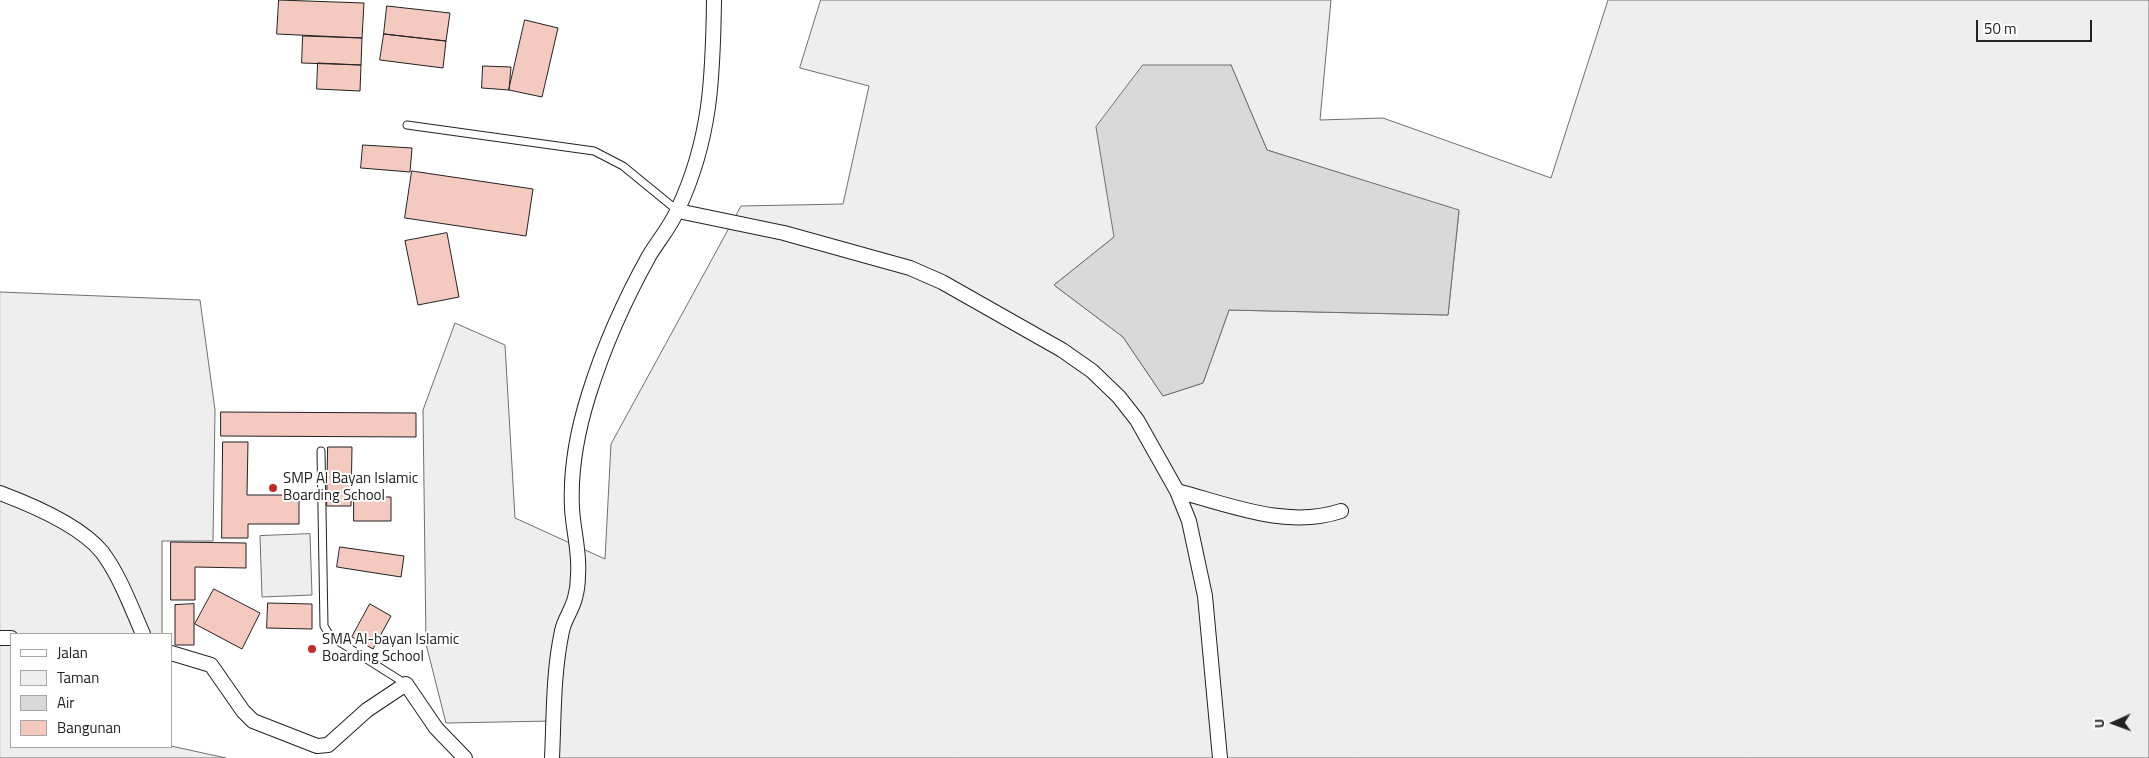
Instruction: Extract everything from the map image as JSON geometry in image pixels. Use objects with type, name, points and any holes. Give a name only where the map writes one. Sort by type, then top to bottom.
[{"type":"street","points":[[552,758],[555,685],[562,630],[575,599],[578,574],[578,543],[572,509],[572,463],[576,437],[621,307],[661,234],[678,211],[699,155],[709,109],[712,78],[714,0]]},
{"type":"street","points":[[678,211],[793,236],[910,268],[942,282],[1062,350],[1092,371],[1119,397],[1137,420],[1177,491],[1189,521],[1205,596],[1220,758]]},
{"type":"street","points":[[1177,491],[1285,518],[1324,517],[1341,511]]},
{"type":"street","points":[[0,493],[64,521],[101,550],[113,568],[143,633]]},
{"type":"street","points":[[172,653],[211,664],[243,711],[252,720],[318,746],[328,745],[367,710],[406,684],[436,728],[465,758]]},
{"type":"lane","points":[[408,125],[594,151],[623,166],[678,211]]},
{"type":"lane","points":[[321,451],[324,626],[330,636],[406,684]]},
{"type":"green space","points":[[821,0],[1331,0],[1320,120],[1383,118],[1551,178],[1608,0],[2149,0],[2149,758],[556,758],[553,721],[446,723],[426,644],[423,410],[455,323],[505,345],[515,518],[605,559],[611,444],[741,206],[843,204],[869,86],[800,68]],"holes":[[[1231,65],[1267,150],[1459,211],[1448,315],[1229,310],[1203,383],[1163,396],[1123,337],[1054,285],[1114,237]]]},
{"type":"green space","points":[[0,292],[200,300],[215,410],[213,541],[162,541],[162,633],[10,633],[10,748],[172,748],[172,746],[226,758],[0,758]]},
{"type":"green space","points":[[310,534],[312,595],[262,597],[260,536]]},
{"type":"water","points":[[1143,65],[1231,65],[1267,150],[1459,210],[1448,315],[1229,310],[1203,383],[1163,396],[1123,337],[1054,285],[1114,237],[1096,127]]},
{"type":"building","points":[[279,0],[364,3],[362,38],[277,34]]},
{"type":"building","points":[[387,6],[450,13],[446,41],[384,34]]},
{"type":"building","points":[[525,20],[558,28],[542,97],[509,90]]},
{"type":"building","points":[[384,34],[446,41],[443,68],[380,60]]},
{"type":"building","points":[[303,36],[362,38],[361,65],[302,63]]},
{"type":"building","points":[[318,63],[361,65],[360,91],[317,89]]},
{"type":"building","points":[[483,66],[511,67],[509,90],[482,88]]},
{"type":"building","points":[[363,145],[412,148],[410,172],[361,168]]},
{"type":"building","points":[[412,171],[533,189],[526,236],[405,218]]},
{"type":"building","points":[[447,233],[459,297],[418,305],[405,241]]},
{"type":"building","points":[[221,412],[416,413],[416,437],[221,436]]},
{"type":"building","points":[[223,442],[248,442],[247,495],[299,495],[299,524],[248,524],[248,538],[222,538]]},
{"type":"building","points":[[328,447],[352,447],[351,506],[327,506]]},
{"type":"building","points":[[354,497],[391,497],[391,521],[354,521]]},
{"type":"building","points":[[171,542],[246,543],[246,568],[195,567],[195,600],[171,600]]},
{"type":"building","points":[[340,547],[404,556],[401,577],[337,567]]},
{"type":"building","points":[[214,589],[260,613],[242,649],[195,624]]},
{"type":"building","points":[[268,603],[312,604],[312,629],[267,628]]},
{"type":"building","points":[[194,604],[194,645],[175,645],[175,605]]},
{"type":"building","points":[[370,604],[391,616],[373,649],[352,637]]},
{"type":"place","name":"SMP Al Bayan Islamic Boarding School","points":[[273,488]]},
{"type":"place","name":"SMA Al-bayan Islamic Boarding School","points":[[312,649]]}]
